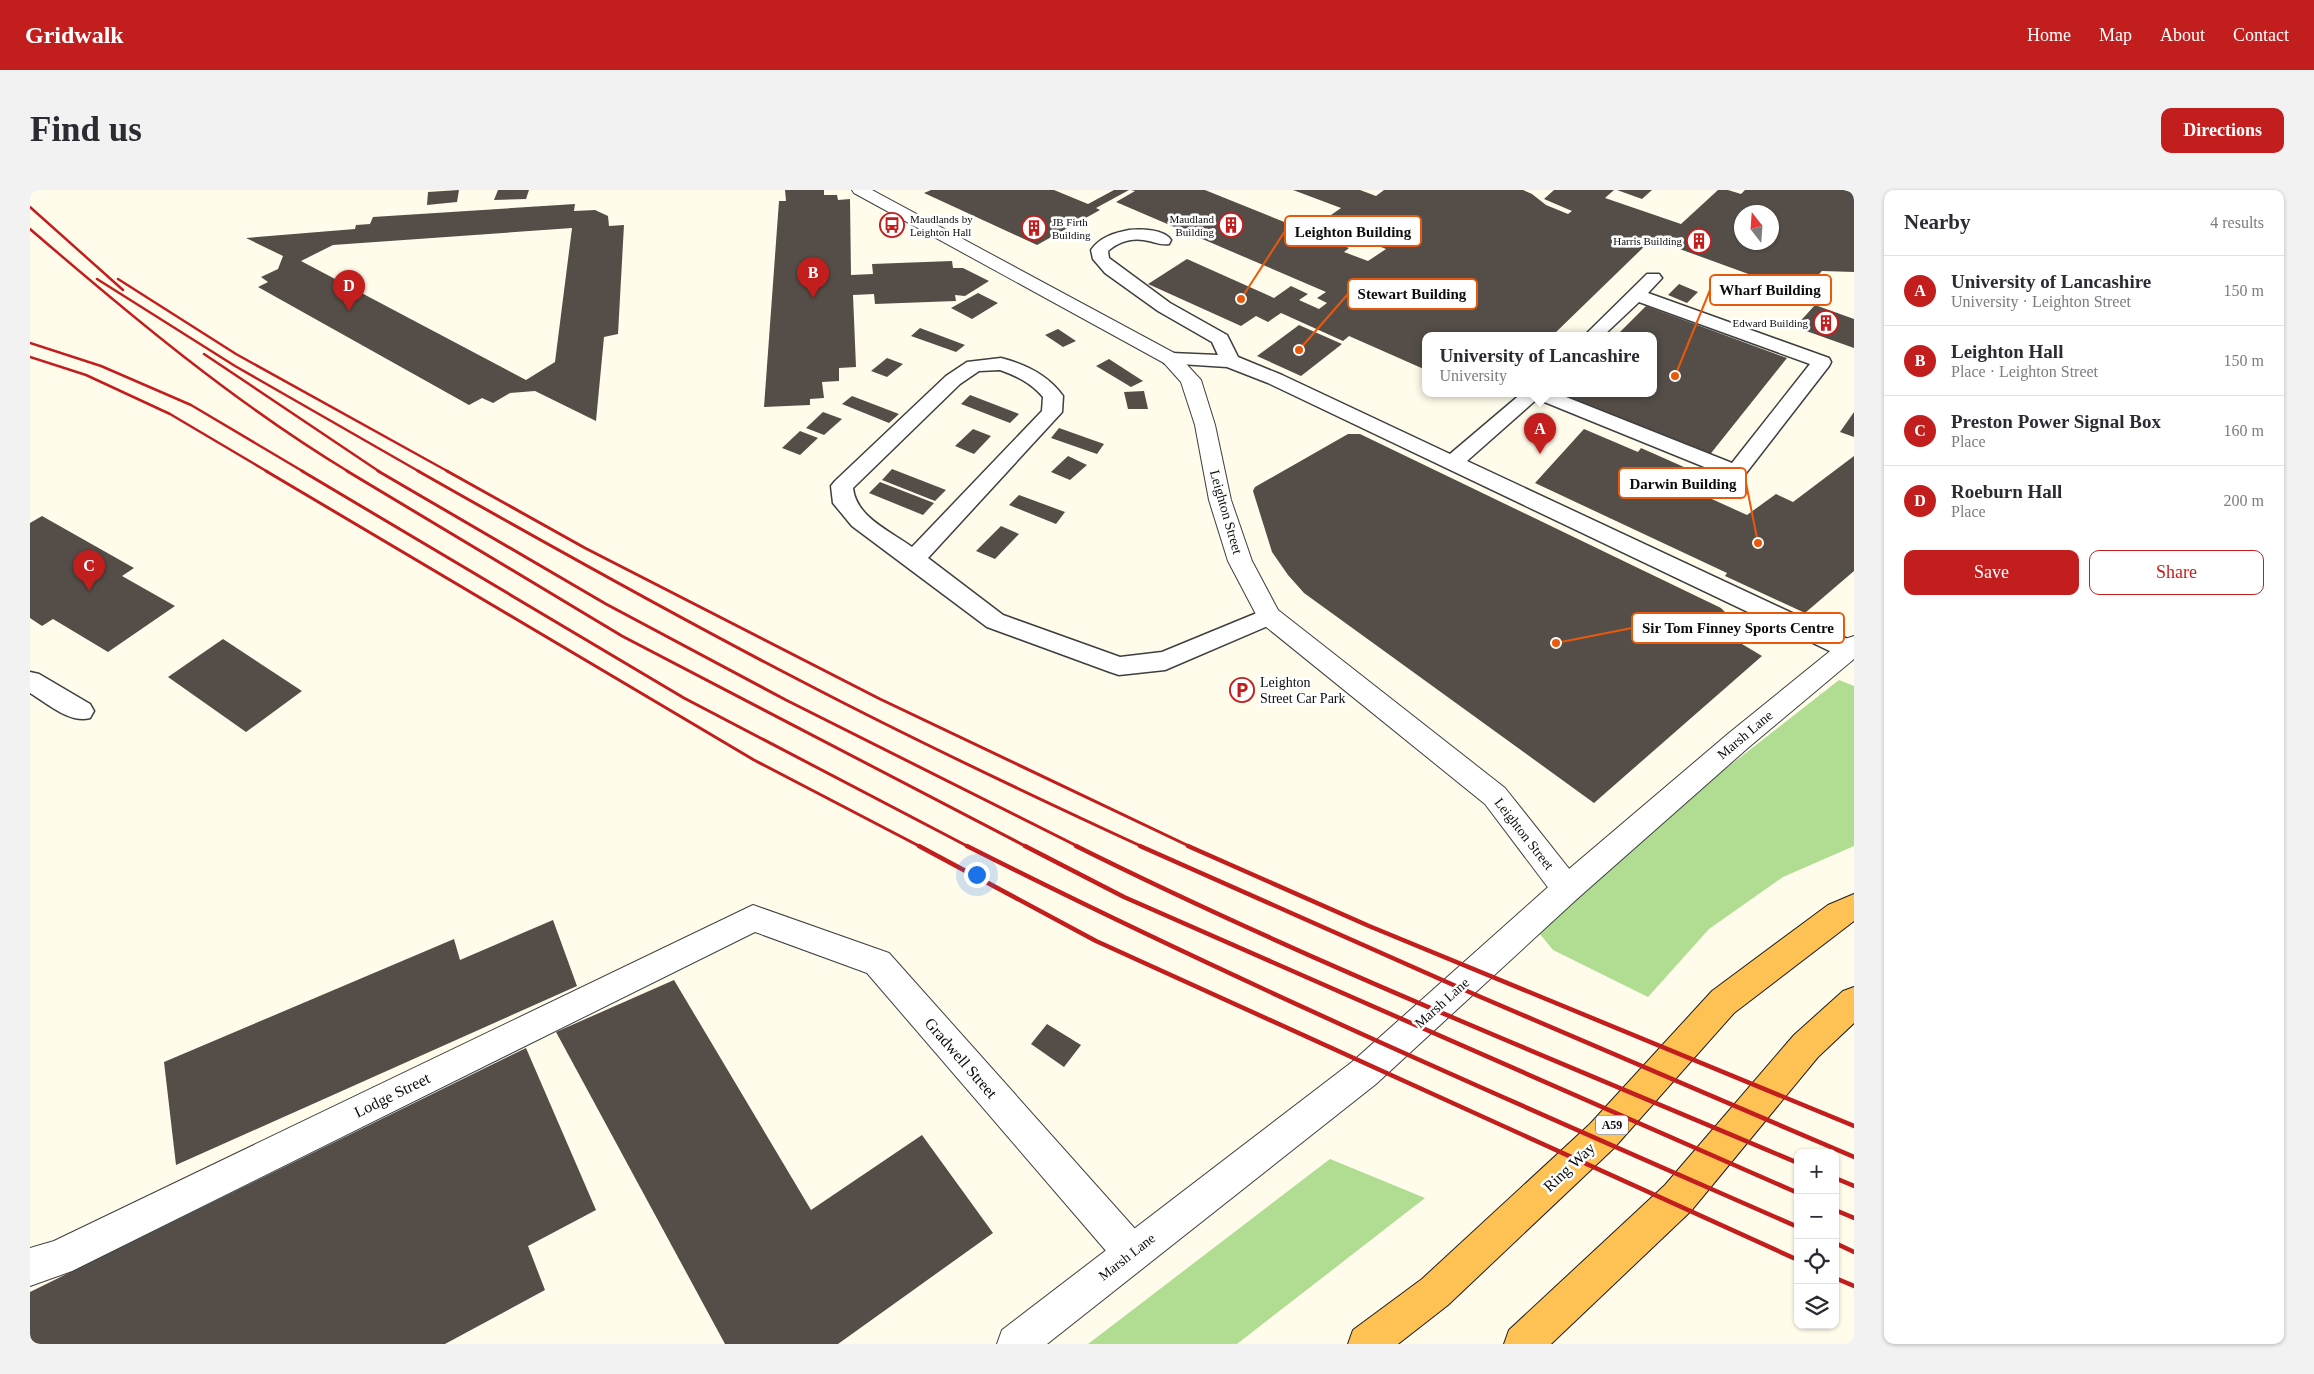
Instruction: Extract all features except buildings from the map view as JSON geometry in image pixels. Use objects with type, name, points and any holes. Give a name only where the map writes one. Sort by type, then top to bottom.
[{"type":"highway","name":"Ring Way","points":[[1367,1344],[1435,1292],[1602,1136],[1723,1002],[1838,914],[1854,907]]},
{"type":"highway","points":[[1523,1344],[1678,1198],[1806,1046],[1854,1002]]},
{"type":"street","name":"Leighton Street","points":[[860,190],[1172,359],[1191,380],[1205,425],[1220,500],[1240,561],[1269,616],[1494,796],[1567,889]]},
{"type":"street","name":"Marsh Lane","points":[[1016,1344],[1364,1073],[1567,889],[1850,647]]},
{"type":"street","name":"Gradwell Street","points":[[753,918],[878,963],[1132,1253]]},
{"type":"street","name":"Lodge Street","points":[[30,1267],[59,1258],[753,918]]},
{"type":"lane","points":[[1163,240],[1148,234],[1132,234],[1116,238],[1099,250],[1101,259],[1111,270],[1164,307],[1220,339],[1230,361]]},
{"type":"lane","points":[[1597,332],[1653,278]]},
{"type":"lane","points":[[1549,397],[1736,472],[1822,362],[1637,295]]},
{"type":"lane","points":[[1172,359],[1230,361],[1274,379],[1850,647]]},
{"type":"lane","points":[[914,559],[1052,412],[1053,396],[1028,372],[1000,364],[974,366],[953,380],[842,486],[844,503],[860,520],[995,621],[1119,666],[1165,661],[1269,616]]},
{"type":"lane","points":[[1453,462],[1527,397]]},
{"type":"lane","points":[[30,682],[81,710]]},
{"type":"green space","points":[[1839,680],[1854,686],[1854,846],[1783,877],[1709,929],[1648,997],[1553,950],[1530,922]]},
{"type":"green space","points":[[1330,1159],[1425,1198],[1237,1344],[1088,1344]]},
{"type":"railway","points":[[30,207],[123,290]]},
{"type":"railway","points":[[30,229],[145,326],[225,388],[265,417],[349,472]]},
{"type":"railway","points":[[97,279],[235,366],[420,472]]},
{"type":"railway","points":[[118,279],[236,354],[449,472]]},
{"type":"railway","points":[[30,343],[101,366],[191,405],[304,472]]},
{"type":"railway","points":[[204,354],[380,472]]},
{"type":"railway","points":[[30,357],[86,375],[170,414],[268,472]]},
{"type":"railway","points":[[266,471],[754,760],[921,847]]},
{"type":"railway","points":[[302,471],[684,698],[969,847]]},
{"type":"railway","points":[[347,471],[622,636],[1027,847]]},
{"type":"railway","points":[[378,471],[606,604],[786,700],[1079,847]]},
{"type":"railway","points":[[418,471],[561,552],[754,657],[887,725],[1143,847]]},
{"type":"railway","points":[[447,471],[585,548],[880,699],[1191,847]]},
{"type":"railway","points":[[919,846],[1096,941],[1794,1258]]},
{"type":"railway","points":[[1025,846],[1124,897],[1794,1191]]},
{"type":"railway","points":[[1076,846],[1344,971],[1794,1161]]},
{"type":"railway","points":[[1140,846],[1476,995],[1854,1157]]},
{"type":"railway","points":[[1188,846],[1369,926],[1854,1126]]},
{"type":"railway","points":[[969,847],[1276,995],[1794,1225]]},
{"type":"railway","points":[[1839,1180],[1854,1186]]},
{"type":"railway","points":[[1839,1212],[1854,1218]]},
{"type":"railway","points":[[1839,1245],[1854,1252]]},
{"type":"railway","points":[[1839,1280],[1854,1286]]},
{"type":"place","name":"Maudlands by Leighton Hall","points":[[892,225]]},
{"type":"place","name":"Maudland Building","points":[[1231,225]]},
{"type":"place","name":"JB Firth Building","points":[[1034,228]]},
{"type":"place","name":"Harris Building","points":[[1699,241]]},
{"type":"place","name":"Leighton Hall","points":[[813,298]]},
{"type":"place","name":"Leighton Building","points":[[1241,299]]},
{"type":"place","name":"Roeburn Hall","points":[[349,311]]},
{"type":"place","name":"Edward Building","points":[[1826,323]]},
{"type":"place","name":"Stewart Building","points":[[1299,350]]},
{"type":"place","name":"Wharf Building","points":[[1675,376]]},
{"type":"place","name":"University of Lancashire","points":[[1540,454]]},
{"type":"place","name":"Darwin Building","points":[[1758,543]]},
{"type":"place","name":"Preston Power Signal Box","points":[[89,591]]},
{"type":"place","name":"Sir Tom Finney Sports Centre","points":[[1556,643]]},
{"type":"place","name":"Leighton Street Car Park","points":[[1242,690]]}]
